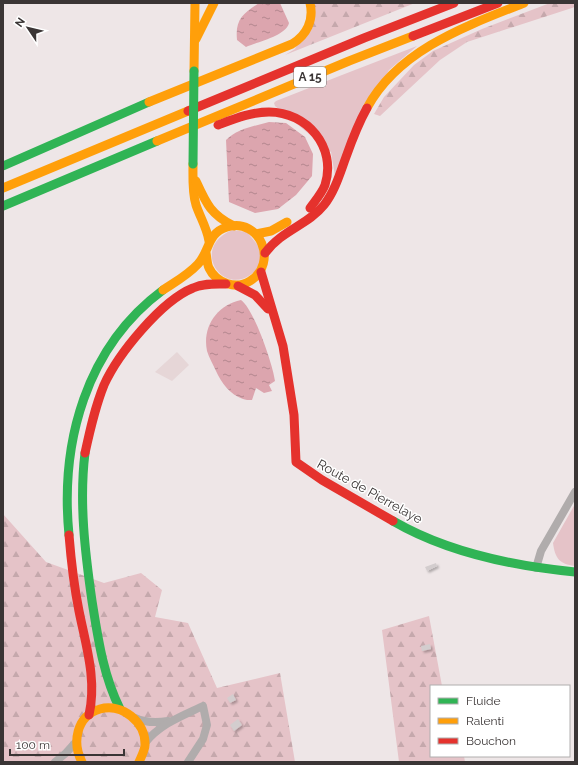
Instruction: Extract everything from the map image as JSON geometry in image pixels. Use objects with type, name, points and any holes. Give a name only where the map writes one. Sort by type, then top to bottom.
[{"type":"main road","points":[[195,3],[194,194],[196,207],[208,234],[209,241],[206,253],[207,266],[216,279],[226,284]]},
{"type":"main road","points":[[194,45],[214,3]]},
{"type":"main road","points":[[3,166],[44,146],[218,73],[292,44],[299,40],[310,23],[312,14],[310,3]]},
{"type":"main road","name":"A 15","points":[[3,188],[364,38],[454,3]]},
{"type":"main road","name":"A 15","points":[[3,206],[349,61],[498,3]]},
{"type":"main road","points":[[265,254],[276,240],[316,214],[326,204],[336,184],[363,115],[378,91],[392,75],[411,58],[438,40],[524,3]]},
{"type":"main road","points":[[124,155],[140,157],[214,126],[257,113],[273,111],[285,113],[304,121],[316,132],[328,158],[328,171],[325,185],[310,208],[271,231],[256,234]]},
{"type":"main road","points":[[120,709],[110,688],[103,664],[82,524],[82,480],[88,433],[96,404],[108,377],[124,351],[143,327],[164,307],[189,290],[201,285],[226,284],[238,286],[251,281],[261,272],[264,266],[265,254],[260,239],[256,234],[244,227],[234,226],[220,220],[211,212],[194,177]]},
{"type":"main road","points":[[209,241],[222,229],[234,226]]},
{"type":"main road","points":[[82,762],[78,754],[76,742],[80,727],[89,715],[93,701],[92,680],[75,586],[68,512],[69,466],[77,421],[92,378],[115,340],[145,305],[194,268],[206,253]]},
{"type":"main road","name":"Route de Pierrelaye","points":[[261,272],[283,346],[294,415],[296,462],[322,480],[403,527],[448,546],[467,552],[536,568],[575,572]]},
{"type":"main road","name":"Route de Pierrelaye","points":[[238,286],[248,290],[259,298],[275,320]]},
{"type":"main road","points":[[89,715],[101,709],[114,708],[120,709],[135,718],[144,732],[145,743],[143,754],[139,762]]},
{"type":"street","points":[[536,568],[542,551],[575,492]]},
{"type":"street","points":[[145,743],[155,731],[173,720],[203,706],[207,725],[203,738],[188,762]]},
{"type":"street","points":[[135,718],[148,722],[173,720]]},
{"type":"street","points":[[55,762],[76,742]]},
{"type":"shaded area","points":[[177,352],[189,365],[172,381],[155,372]]},
{"type":"green space","points":[[315,3],[415,3],[285,55],[295,49]]},
{"type":"green space","points":[[550,3],[575,3],[575,7],[467,42],[440,60],[380,116],[374,114],[384,97],[414,65],[433,51],[482,29]]},
{"type":"green space","points":[[417,46],[389,70],[335,176],[331,152],[275,106],[274,103],[276,101]]},
{"type":"green space","points":[[232,230],[247,232],[260,248],[259,265],[254,272],[239,280],[229,279],[221,274],[215,267],[212,257],[213,247],[220,238]]},
{"type":"green space","points":[[575,504],[575,566],[565,564],[559,559],[555,553],[553,543]]},
{"type":"green space","points":[[3,514],[46,562],[104,583],[141,573],[162,590],[155,617],[188,623],[217,688],[280,673],[295,762],[3,762]]},
{"type":"green space","points":[[429,616],[442,685],[430,685],[430,757],[464,757],[465,762],[399,762],[382,630]]},
{"type":"water","points":[[259,3],[280,3],[289,23],[283,32],[246,47],[237,40],[237,27],[244,14]]},
{"type":"water","points":[[269,122],[286,123],[305,137],[313,154],[312,176],[296,195],[278,209],[255,213],[229,202],[226,140],[235,133]]},
{"type":"water","points":[[241,300],[252,314],[257,325],[271,363],[275,381],[269,385],[272,391],[264,393],[256,388],[252,400],[245,400],[238,397],[226,388],[210,359],[206,342],[209,326],[218,312],[232,303]]},
{"type":"building","points":[[436,563],[437,566],[427,571],[425,567]]},
{"type":"building","points":[[430,644],[431,649],[422,651],[421,646]]},
{"type":"building","points":[[233,694],[236,700],[230,703],[227,698]]},
{"type":"building","points":[[238,719],[242,725],[234,731],[230,725]]},
{"type":"traffic: fast","points":[[193,164],[194,71]]},
{"type":"traffic: fast","points":[[3,166],[149,102]]},
{"type":"traffic: fast","points":[[3,206],[157,141]]},
{"type":"traffic: fast","points":[[69,535],[67,500],[69,466],[74,432],[84,399],[97,368],[115,339],[136,313],[163,290]]},
{"type":"traffic: fast","points":[[85,453],[83,471],[83,508],[89,583],[105,670],[120,709]]},
{"type":"traffic: fast","points":[[393,521],[436,542],[458,550],[505,562],[575,572]]},
{"type":"traffic: slow","points":[[194,71],[195,3]]},
{"type":"traffic: slow","points":[[196,39],[214,3]]},
{"type":"traffic: slow","points":[[149,102],[292,44],[302,36],[308,26],[311,15],[310,3]]},
{"type":"traffic: slow","points":[[367,108],[380,88],[396,70],[415,55],[435,42],[457,31],[524,3]]},
{"type":"traffic: slow","points":[[157,141],[413,36]]},
{"type":"traffic: slow","points":[[3,188],[188,111]]},
{"type":"traffic: slow","points":[[193,164],[195,200],[209,241]]},
{"type":"traffic: slow","points":[[196,181],[210,208],[226,222],[234,226]]},
{"type":"traffic: slow","points":[[256,234],[271,231],[287,222]]},
{"type":"traffic: slow","points":[[163,290],[194,268],[202,259],[216,233],[227,227],[239,226],[249,229],[256,235],[262,244],[264,253],[263,264],[259,273],[245,284],[227,284],[216,278],[212,273],[208,266],[206,253]]},
{"type":"traffic: slow","points":[[82,762],[77,747],[78,731],[81,724],[92,713],[100,709],[108,708],[124,712],[137,722],[144,737],[145,745],[139,762]]},
{"type":"traffic: jam","points":[[188,111],[364,38],[454,3]]},
{"type":"traffic: jam","points":[[413,36],[498,3]]},
{"type":"traffic: jam","points":[[265,253],[279,239],[318,212],[328,200],[337,182],[355,132],[367,108]]},
{"type":"traffic: jam","points":[[218,125],[236,118],[262,112],[283,114],[295,118],[307,125],[316,134],[323,145],[327,158],[328,171],[324,188],[310,208]]},
{"type":"traffic: jam","points":[[261,272],[283,346],[294,415],[296,462],[322,480],[393,521]]},
{"type":"traffic: jam","points":[[85,453],[95,410],[104,385],[119,359],[130,344],[154,316],[181,295],[201,285],[226,284]]},
{"type":"traffic: jam","points":[[238,286],[255,295],[268,309]]},
{"type":"traffic: jam","points":[[69,535],[79,611],[90,663],[92,689],[89,715]]}]
